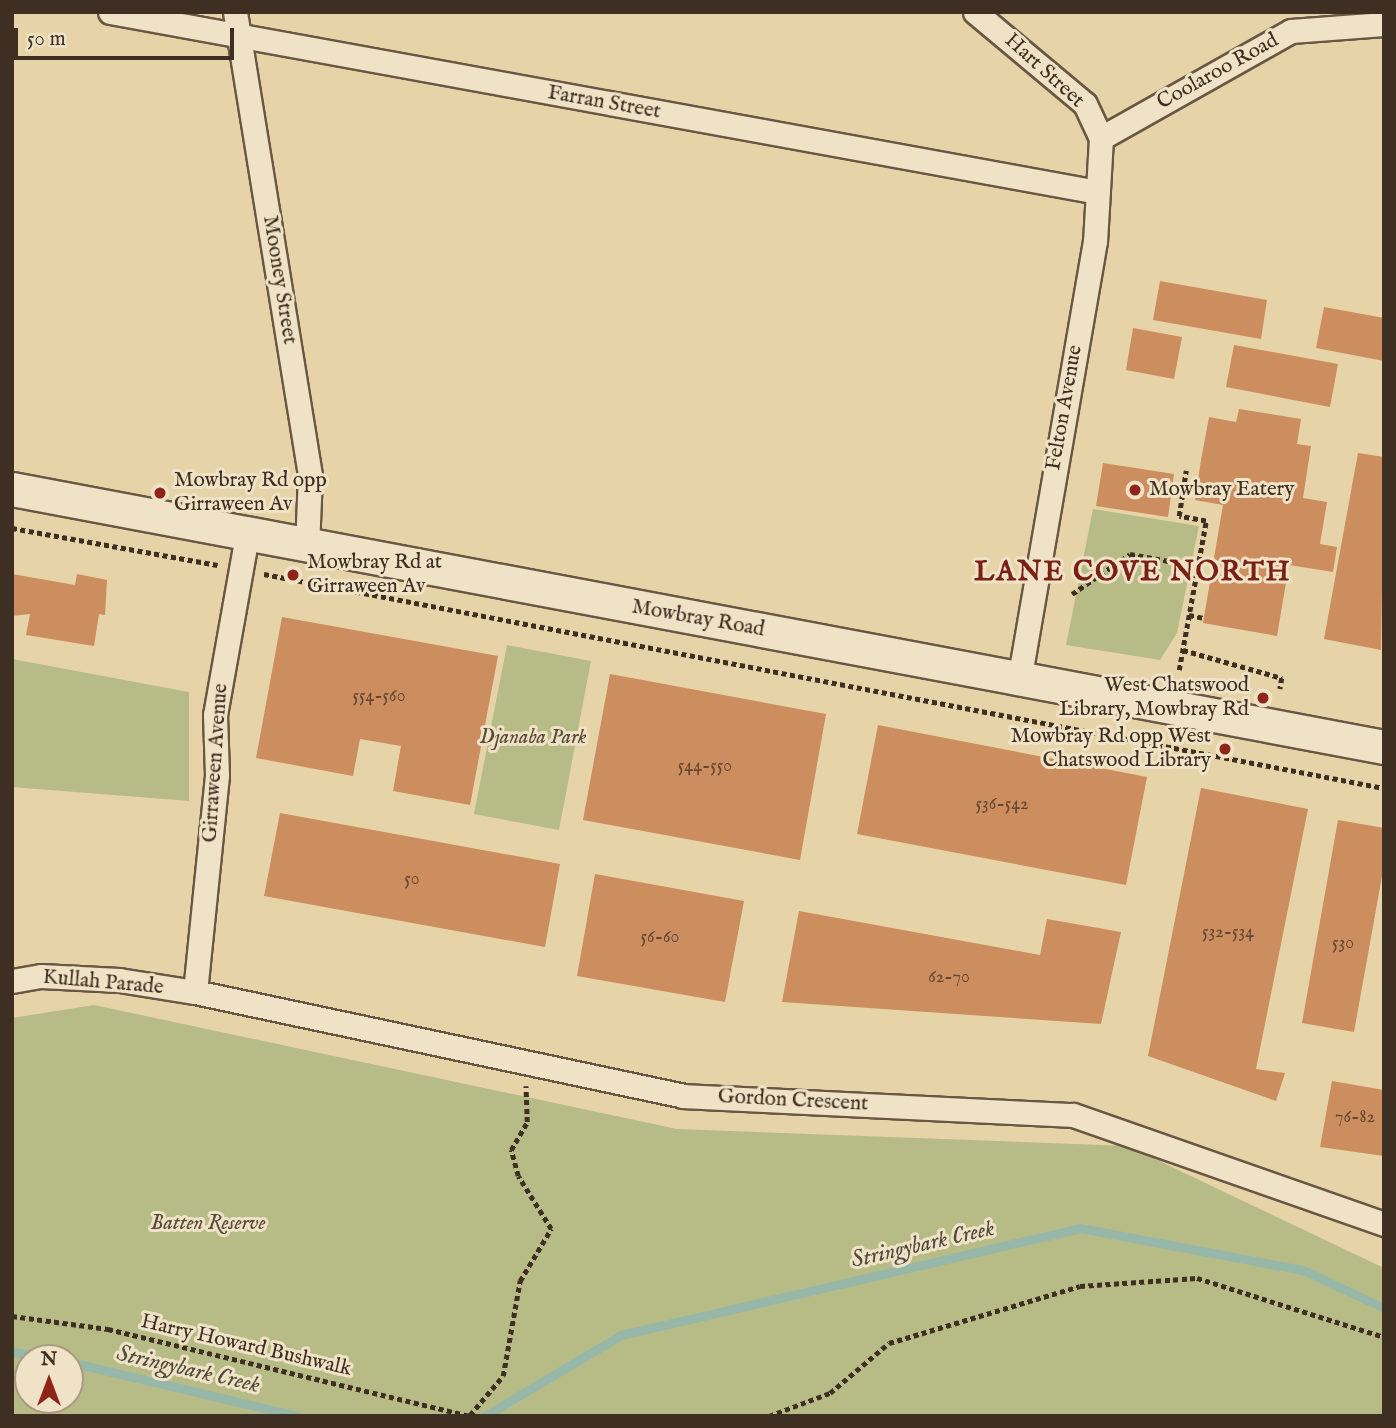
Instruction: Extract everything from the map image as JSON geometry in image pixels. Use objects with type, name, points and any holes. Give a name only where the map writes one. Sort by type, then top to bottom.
[{"type":"main road","name":"Mowbray Road","points":[[12,489],[307,548],[1020,677],[1384,747]]},
{"type":"street","name":"Farran Street","points":[[110,12],[1098,192]]},
{"type":"street","name":"Mooney Street","points":[[235,12],[310,475],[307,548]]},
{"type":"street","name":"Hart Street","points":[[975,12],[1085,104],[1101,138]]},
{"type":"street","name":"Coolaroo Road","points":[[1101,138],[1291,31],[1384,24]]},
{"type":"street","name":"Felton Avenue","points":[[1020,677],[1095,240],[1101,138]]},
{"type":"street","name":"Girraween Avenue","points":[[195,992],[217,775],[215,715],[247,536]]},
{"type":"street","name":"Kullah Parade","points":[[12,981],[41,976],[119,980],[195,992]]},
{"type":"street","name":"Gordon Crescent","points":[[195,992],[683,1096],[1073,1115],[1384,1224]]},
{"type":"path","points":[[1180,670],[1206,521],[1180,516],[1186,471]]},
{"type":"path","points":[[12,528],[219,565]]},
{"type":"path","points":[[1072,594],[1130,554],[1197,566]]},
{"type":"path","points":[[256,572],[1384,788]]},
{"type":"path","points":[[1189,615],[1204,618]]},
{"type":"path","points":[[1183,650],[1282,678],[1280,689]]},
{"type":"path","points":[[470,1415],[503,1376],[520,1281],[551,1229],[518,1177],[511,1150],[527,1122],[526,1063]]},
{"type":"path","points":[[769,1416],[830,1393],[889,1343],[1080,1286],[1196,1279],[1384,1337]]},
{"type":"path","name":"Harry Howard Bushwalk","points":[[12,1316],[108,1329],[470,1415]]},
{"type":"green space","points":[[1093,509],[1199,526],[1177,633],[1160,660],[1066,645]]},
{"type":"green space","name":"Djanaba Park","points":[[507,645],[591,661],[559,830],[474,814]]},
{"type":"green space","points":[[12,659],[189,692],[189,801],[12,787]]},
{"type":"green space","name":"Batten Reserve","points":[[94,1005],[677,1129],[1128,1146],[1384,1268],[1384,1416],[12,1416],[12,1018]]},
{"type":"building","points":[[1160,281],[1267,300],[1261,339],[1153,320]]},
{"type":"building","points":[[1324,307],[1384,318],[1384,361],[1316,348]]},
{"type":"building","points":[[1133,328],[1182,337],[1174,379],[1126,370]]},
{"type":"building","points":[[1234,345],[1338,364],[1330,407],[1226,387]]},
{"type":"building","points":[[1239,409],[1301,419],[1297,444],[1311,446],[1303,498],[1327,502],[1320,544],[1337,547],[1333,572],[1289,565],[1277,636],[1203,623],[1223,505],[1195,500],[1201,460],[1209,417],[1236,422]]},
{"type":"building","points":[[1358,453],[1384,457],[1381,650],[1324,639]]},
{"type":"building","name":"Mowbray Eatery","points":[[1103,463],[1174,474],[1168,517],[1096,506]]},
{"type":"building","points":[[12,574],[75,585],[77,574],[107,580],[105,615],[99,614],[94,646],[26,635],[30,614],[12,616]]},
{"type":"building","points":[[282,617],[498,656],[470,805],[393,791],[401,746],[360,739],[353,776],[256,758]]},
{"type":"building","points":[[610,674],[826,714],[800,860],[583,820]]},
{"type":"building","points":[[878,725],[1147,777],[1126,885],[857,834]]},
{"type":"building","points":[[1201,788],[1308,809],[1256,1069],[1285,1073],[1276,1101],[1148,1056]]},
{"type":"building","points":[[280,813],[560,864],[545,947],[264,896]]},
{"type":"building","points":[[1338,820],[1384,828],[1384,865],[1354,1032],[1302,1023]]},
{"type":"building","points":[[595,874],[744,901],[725,1002],[577,976]]},
{"type":"building","points":[[799,911],[1040,955],[1047,919],[1121,932],[1101,1024],[782,1002]]},
{"type":"building","points":[[1332,1081],[1384,1090],[1384,1156],[1320,1147]]},
{"type":"waterway","name":"Stringybark Creek","points":[[485,1416],[621,1335],[1080,1228],[1303,1270],[1384,1308]]},
{"type":"waterway","name":"Stringybark Creek","points":[[84,1365],[297,1416]]},
{"type":"place","name":"Mowbray Eatery","points":[[1135,490]]},
{"type":"place","name":"Mowbray Rd opp Girraween Av","points":[[160,493]]},
{"type":"place","name":"Mowbray Rd at Girraween Av","points":[[293,575]]},
{"type":"place","name":"West Chatswood Library, Mowbray Rd","points":[[1263,698]]},
{"type":"place","name":"Mowbray Rd opp West Chatswood Library","points":[[1225,749]]},
{"type":"district","name":"LANE COVE NORTH","points":[[1133,573]]}]
